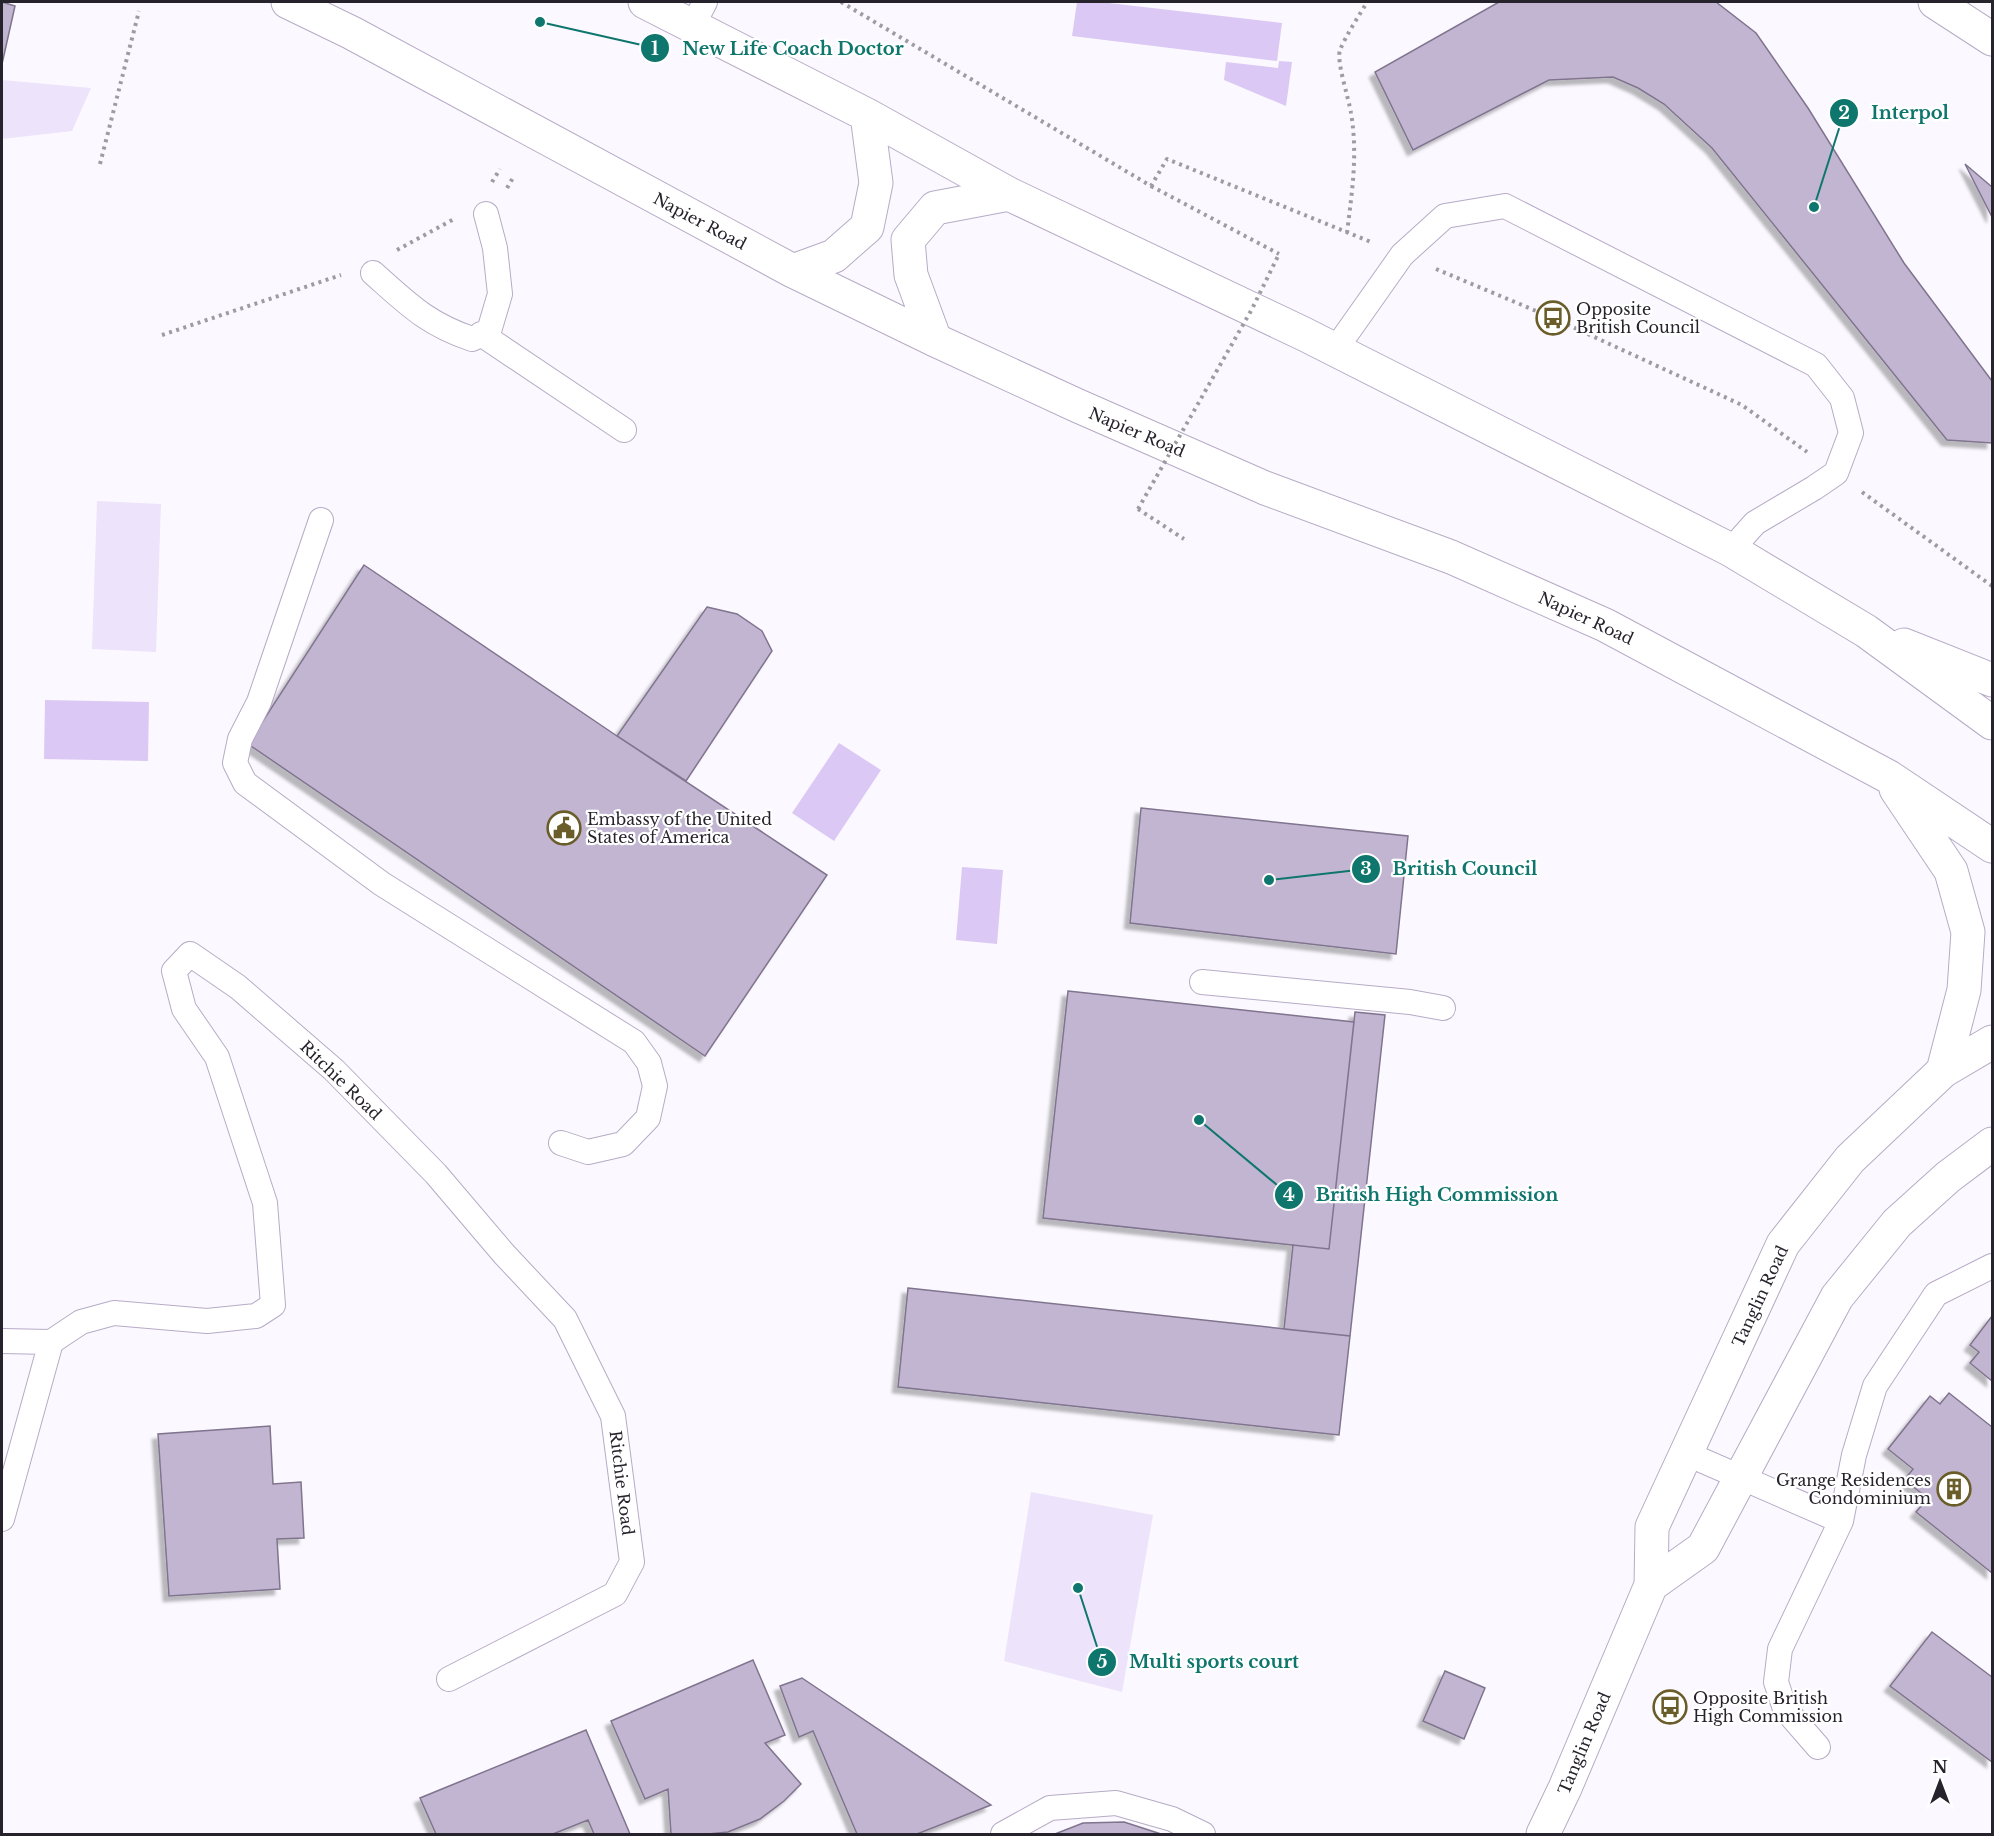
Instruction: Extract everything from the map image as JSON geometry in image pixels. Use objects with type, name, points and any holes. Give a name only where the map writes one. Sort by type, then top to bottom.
[{"type":"main road","name":"Napier Road","points":[[288,2],[352,33],[793,271],[935,340],[1265,488],[1451,557],[1605,625],[1889,777],[1992,846]]},
{"type":"main road","points":[[645,2],[699,13],[867,115],[1009,194],[1335,350],[1731,550],[1866,631],[1992,723]]},
{"type":"main road","points":[[1935,2],[1992,39]]},
{"type":"main road","points":[[793,271],[834,256],[867,227],[876,183],[867,115]]},
{"type":"main road","points":[[935,340],[911,275],[908,240],[935,208],[1009,194]]},
{"type":"main road","points":[[1866,631],[1975,671],[1992,680]]},
{"type":"main road","points":[[1889,777],[1952,871],[1968,932],[1964,990],[1943,1071]]},
{"type":"main road","name":"Tanglin Road","points":[[1543,1834],[1565,1788],[1651,1586],[1652,1527],[1783,1244],[1850,1159],[1943,1071],[1992,1042]]},
{"type":"main road","points":[[1651,1586],[1703,1548],[1837,1296],[1897,1223],[1948,1177],[1992,1144]]},
{"type":"main road","points":[[1948,1177],[1992,1152]]},
{"type":"lane","points":[[1335,350],[1402,255],[1445,216],[1505,206],[1815,365],[1842,398],[1851,433],[1836,473],[1755,523],[1731,550]]},
{"type":"lane","points":[[374,273],[418,314],[450,332],[472,339],[489,331],[500,294],[495,248],[486,214]]},
{"type":"lane","points":[[481,334],[624,430]]},
{"type":"lane","points":[[321,520],[258,702],[240,739],[235,762],[245,783],[382,884],[634,1042],[649,1063],[655,1086],[648,1118],[623,1144],[588,1152],[561,1143]]},
{"type":"lane","name":"Ritchie Road","points":[[51,1342],[81,1322],[114,1313],[207,1321],[256,1316],[273,1305],[265,1203],[217,1057],[184,1009],[174,971],[190,954],[238,987],[334,1070],[436,1174],[504,1254],[565,1320],[613,1416],[632,1562],[615,1594],[449,1679]]},
{"type":"lane","points":[[1202,982],[1410,1002],[1443,1008]]},
{"type":"lane","points":[[1818,1747],[1785,1709],[1776,1682],[1780,1649],[1841,1521],[1854,1455],[1875,1386],[1936,1294],[1992,1266]]},
{"type":"lane","points":[[2,1341],[51,1342],[2,1520]]},
{"type":"lane","points":[[1685,1453],[1841,1521]]},
{"type":"lane","points":[[1003,1834],[1050,1808],[1116,1803],[1172,1819],[1203,1834]]},
{"type":"path","points":[[1347,233],[1356,163],[1352,115],[1345,80],[1338,61],[1340,50],[1367,2]]},
{"type":"path","points":[[100,164],[139,11]]},
{"type":"path","points":[[1151,186],[1280,254],[1252,309],[1138,509],[1184,539]]},
{"type":"shaded area","points":[[1077,2],[1100,2],[1282,23],[1277,61],[1072,36]]},
{"type":"shaded area","points":[[1279,61],[1292,62],[1286,106],[1224,80],[1226,62],[1278,68]]},
{"type":"shaded area","points":[[2,80],[91,88],[72,131],[2,139]]},
{"type":"shaded area","points":[[97,501],[161,504],[156,652],[92,649]]},
{"type":"shaded area","points":[[45,700],[149,702],[148,761],[44,759]]},
{"type":"shaded area","points":[[839,743],[881,770],[834,841],[792,813]]},
{"type":"shaded area","points":[[962,867],[1003,870],[997,944],[956,940]]},
{"type":"shaded area","points":[[1031,1492],[1153,1515],[1122,1692],[1004,1661]]},
{"type":"building","points":[[2,2],[15,6],[2,64]]},
{"type":"building","points":[[1499,2],[1716,2],[1756,33],[1808,108],[1904,263],[1992,381],[1992,443],[1947,440],[1712,148],[1664,104],[1638,88],[1613,77],[1549,80],[1413,150],[1375,72]]},
{"type":"building","points":[[1965,164],[1992,187],[1992,217]]},
{"type":"building","name":"Embassy of the United States of America","points":[[364,565],[827,875],[705,1056],[248,744]]},
{"type":"building","points":[[707,607],[737,614],[762,631],[772,651],[686,781],[617,736]]},
{"type":"building","points":[[1141,808],[1408,836],[1396,954],[1130,923]]},
{"type":"building","points":[[1068,991],[1354,1022],[1329,1249],[1043,1218]]},
{"type":"building","points":[[1355,1012],[1385,1015],[1350,1336],[1284,1329],[1293,1245],[1329,1249]]},
{"type":"building","points":[[908,1288],[1350,1336],[1339,1435],[898,1387]]},
{"type":"building","points":[[1992,1316],[1992,1381],[1970,1363],[1979,1352],[1970,1345]]},
{"type":"building","name":"Grange Residences Condominium","points":[[1949,1393],[1992,1427],[1992,1573],[1916,1512],[1928,1498],[1904,1480],[1913,1469],[1888,1449],[1930,1396],[1940,1404]]},
{"type":"building","points":[[270,1426],[273,1484],[301,1482],[304,1538],[277,1539],[280,1589],[169,1596],[158,1434]]},
{"type":"building","points":[[1932,1632],[1992,1677],[1992,1762],[1890,1686]]},
{"type":"building","points":[[753,1660],[785,1735],[765,1743],[801,1784],[784,1801],[760,1819],[728,1832],[671,1834],[668,1789],[645,1799],[611,1721]]},
{"type":"building","points":[[1445,1671],[1485,1688],[1464,1739],[1423,1721]]},
{"type":"building","points":[[802,1678],[991,1805],[917,1834],[857,1834],[813,1731],[799,1737],[780,1686]]},
{"type":"building","points":[[586,1730],[630,1834],[594,1834],[588,1820],[553,1834],[436,1834],[420,1798]]},
{"type":"building","points":[[1124,1822],[1161,1834],[1055,1834],[1083,1823]]},
{"type":"place","name":"New Life Coach Doctor","points":[[540,22]]},
{"type":"place","name":"Interpol","points":[[1814,207]]},
{"type":"place","name":"Opposite British Council","points":[[1553,318]]},
{"type":"place","name":"Embassy of the United States of America","points":[[564,828]]},
{"type":"place","name":"British Council","points":[[1269,880]]},
{"type":"place","name":"British High Commission","points":[[1199,1120]]},
{"type":"place","name":"Grange Residences Condominium","points":[[1954,1489]]},
{"type":"place","name":"Multi sports court","points":[[1078,1588]]},
{"type":"place","name":"Opposite British High Commission","points":[[1670,1707]]}]
